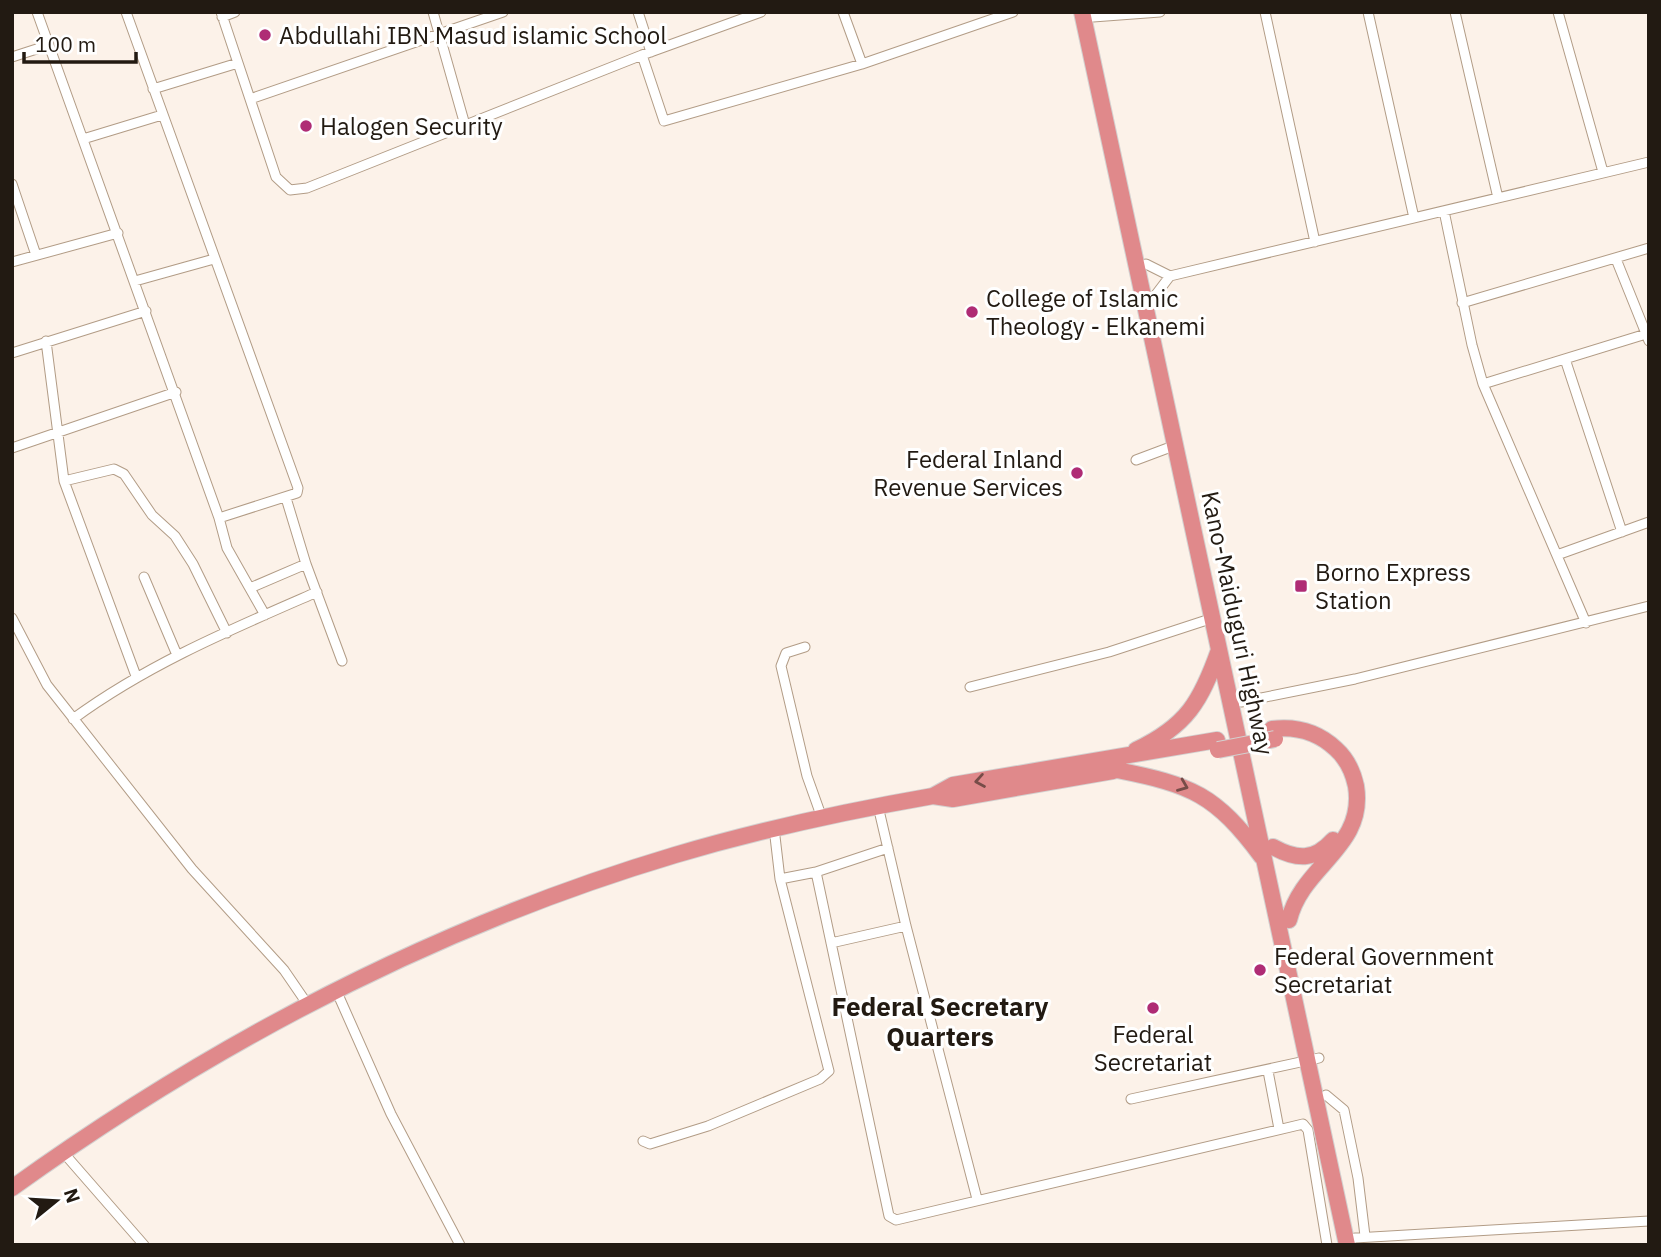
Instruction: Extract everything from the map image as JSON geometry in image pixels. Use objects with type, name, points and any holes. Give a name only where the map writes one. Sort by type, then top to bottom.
[{"type":"highway","name":"Kano-Maiduguri Highway","points":[[1089,14],[1154,297],[1241,702],[1269,855],[1289,920],[1313,1060],[1326,1095],[1356,1241]]},
{"type":"highway","name":"Kano-Maiduguri Highway","points":[[1089,14],[1175,445],[1219,648],[1269,855],[1313,1060],[1356,1241]]},
{"type":"highway","points":[[1115,765],[1151,743],[1188,715],[1200,699],[1219,648]]},
{"type":"highway","points":[[12,1188],[62,1151],[209,1059],[336,990],[421,950],[540,902],[675,855],[774,828],[878,806],[933,796],[953,799],[1273,734],[1305,730],[1328,742],[1348,764],[1356,788],[1357,811],[1348,834],[1304,884],[1289,920]]},
{"type":"highway","points":[[1115,765],[1178,783],[1201,794],[1223,810],[1269,855],[1300,858],[1322,851],[1340,830],[1347,806],[1344,780],[1328,754],[1299,739],[1273,734]]},
{"type":"street","points":[[37,12],[176,392],[227,548],[265,615]]},
{"type":"street","points":[[126,12],[295,478],[297,493],[219,518]]},
{"type":"street","points":[[235,12],[221,15],[276,177],[290,190],[307,188],[761,12]]},
{"type":"street","points":[[433,12],[465,125]]},
{"type":"street","points":[[250,99],[503,12]]},
{"type":"street","points":[[638,12],[664,121],[862,64],[1013,12]]},
{"type":"street","points":[[843,12],[862,64]]},
{"type":"street","points":[[1089,14],[1160,12]]},
{"type":"street","points":[[1265,12],[1315,242]]},
{"type":"street","points":[[1368,12],[1414,218]]},
{"type":"street","points":[[1455,12],[1498,198]]},
{"type":"street","points":[[1558,12],[1603,172]]},
{"type":"street","points":[[12,57],[49,45]]},
{"type":"street","points":[[153,89],[238,63]]},
{"type":"street","points":[[83,139],[162,115]]},
{"type":"street","points":[[1154,297],[1170,276],[1649,162]]},
{"type":"street","points":[[12,184],[36,255]]},
{"type":"street","points":[[1444,211],[1462,303],[1483,384],[1586,623]]},
{"type":"street","points":[[12,262],[118,233]]},
{"type":"street","points":[[1462,303],[1649,248]]},
{"type":"street","points":[[135,281],[214,259]]},
{"type":"street","points":[[1483,384],[1648,338],[1616,259]]},
{"type":"street","points":[[1146,264],[1170,276]]},
{"type":"street","points":[[12,353],[146,311]]},
{"type":"street","points":[[46,341],[64,481],[136,676]]},
{"type":"street","points":[[1566,359],[1622,532]]},
{"type":"street","points":[[12,448],[176,392]]},
{"type":"street","points":[[1136,460],[1175,445]]},
{"type":"street","points":[[64,481],[114,469],[124,474],[152,514],[174,536],[193,564],[227,633]]},
{"type":"street","points":[[286,498],[306,564],[342,661]]},
{"type":"street","points":[[1557,555],[1649,522]]},
{"type":"street","points":[[250,588],[306,564]]},
{"type":"street","points":[[144,577],[177,655]]},
{"type":"street","points":[[73,719],[136,676],[317,592]]},
{"type":"street","points":[[1241,702],[1355,679],[1649,606]]},
{"type":"street","points":[[12,618],[47,685],[73,719],[192,869],[284,970],[308,1005]]},
{"type":"street","points":[[970,687],[1109,652],[1213,618]]},
{"type":"street","points":[[805,647],[786,653],[781,666],[807,776],[822,818]]},
{"type":"street","points":[[878,806],[906,926],[978,1199]]},
{"type":"street","points":[[643,1141],[650,1144],[708,1126],[820,1079],[829,1071],[780,879],[774,828]]},
{"type":"street","points":[[780,879],[816,872],[888,848]]},
{"type":"street","points":[[816,872],[890,1216],[896,1220],[1303,1124],[1308,1130],[1327,1245]]},
{"type":"street","points":[[831,943],[906,926]]},
{"type":"street","points":[[336,990],[391,1115],[460,1245]]},
{"type":"street","points":[[1131,1099],[1158,1091],[1313,1060]]},
{"type":"street","points":[[1268,1071],[1279,1129]]},
{"type":"street","points":[[62,1151],[144,1245]]},
{"type":"street","points":[[1356,1241],[1649,1221]]},
{"type":"place","name":"Abdullahi IBN Masud islamic School","points":[[265,35]]},
{"type":"place","name":"Halogen Security","points":[[306,126]]},
{"type":"place","name":"College of Islamic Theology - Elkanemi","points":[[972,312]]},
{"type":"place","name":"Federal Inland Revenue Services","points":[[1077,473]]},
{"type":"place","name":"Borno Express Station","points":[[1301,586]]},
{"type":"place","name":"Federal Government Secretariat","points":[[1260,970]]},
{"type":"place","name":"Federal Secretariat","points":[[1153,1008]]},
{"type":"district","name":"Federal Secretary Quarters","points":[[940,1021]]}]
